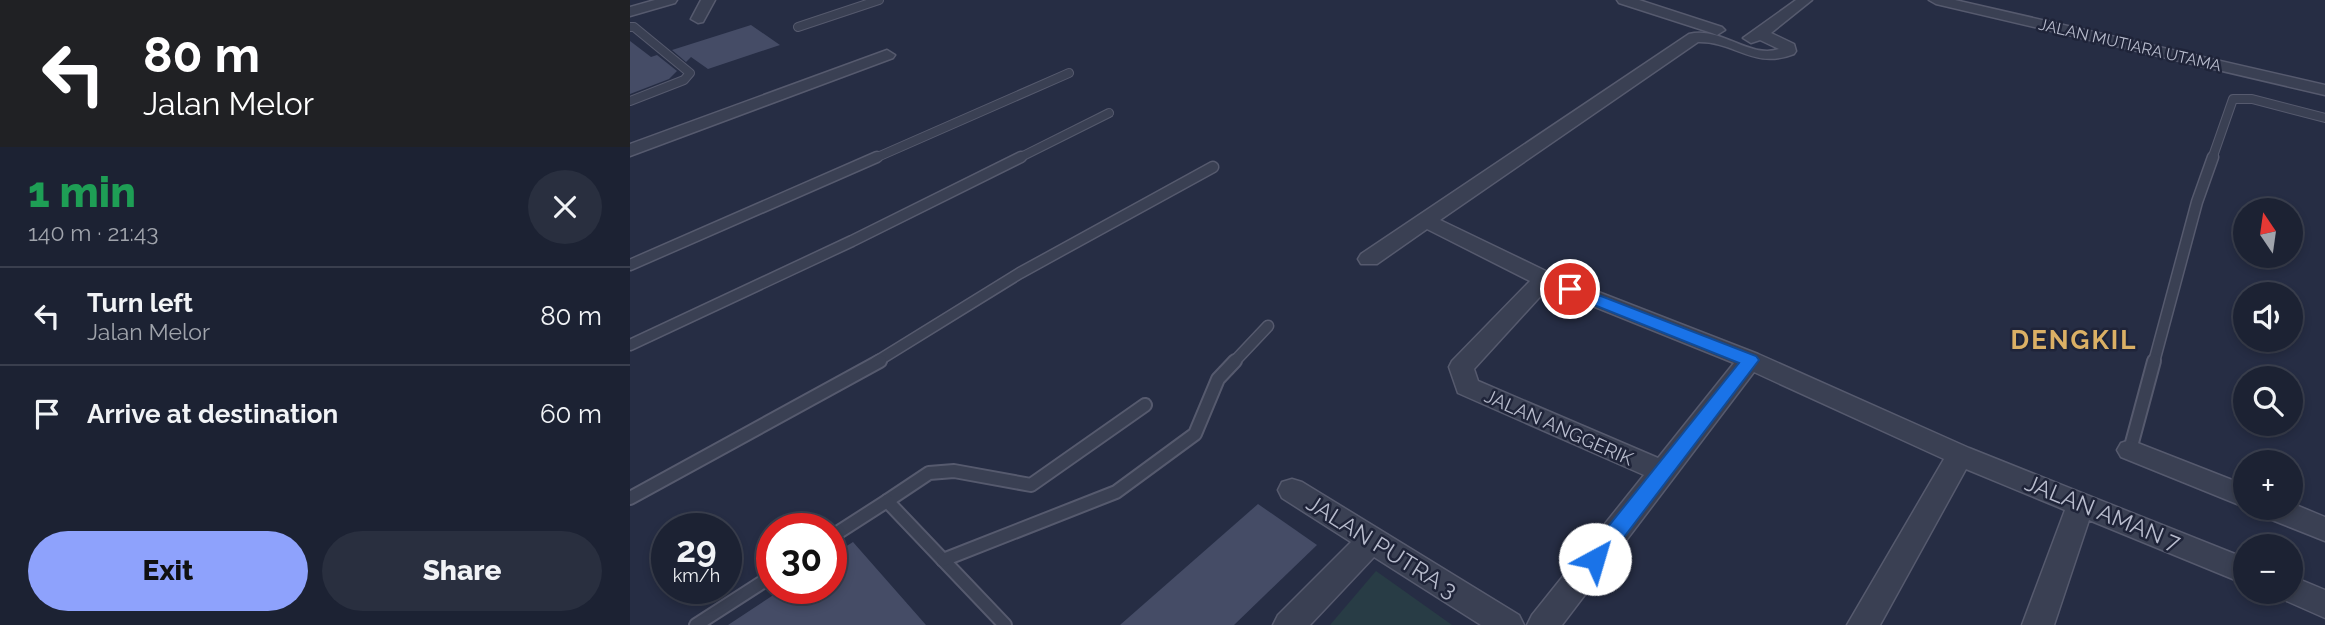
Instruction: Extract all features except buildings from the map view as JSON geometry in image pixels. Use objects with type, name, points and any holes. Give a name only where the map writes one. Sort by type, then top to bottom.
[{"type":"street","points":[[630,12],[670,0]]},
{"type":"street","points":[[698,19],[708,0]]},
{"type":"street","points":[[1624,0],[1736,37],[1751,38],[1805,0]]},
{"type":"street","name":"JALAN MUTIARA UTAMA","points":[[1936,0],[2325,90]]},
{"type":"street","points":[[1369,259],[1694,37],[1706,36],[1774,57],[1788,51],[1788,47],[1760,34]]},
{"type":"street","points":[[630,149],[887,55]]},
{"type":"street","name":"JALAN AMAN 7","points":[[1426,221],[1544,279],[1750,360],[1960,455],[2233,566]]},
{"type":"street","name":"JALAN ANGGERIK","points":[[1544,279],[1461,368],[1467,387],[1664,472]]},
{"type":"street","points":[[1543,625],[1750,360]]},
{"type":"street","points":[[2130,450],[2233,492]]},
{"type":"street","points":[[1863,625],[1960,455]]},
{"type":"street","name":"JALAN PUTRA 3","points":[[1292,490],[1508,625]]},
{"type":"street","points":[[2039,625],[2081,503]]},
{"type":"street","points":[[2302,520],[2325,529]]},
{"type":"street","points":[[1289,625],[1372,540]]},
{"type":"street","points":[[2303,594],[2325,604]]},
{"type":"lane","points":[[798,27],[879,0]]},
{"type":"lane","points":[[630,27],[634,27],[690,73],[684,80],[630,101]]},
{"type":"lane","points":[[630,265],[1069,73]]},
{"type":"lane","points":[[2130,450],[2197,202],[2233,99],[2252,99],[2325,118]]},
{"type":"lane","points":[[630,345],[852,241],[1109,113]]},
{"type":"lane","points":[[630,498],[879,361],[1020,273],[1213,167]]},
{"type":"lane","points":[[943,560],[1116,492],[1195,434],[1218,379],[1268,326]]},
{"type":"lane","points":[[847,526],[929,472],[954,471],[1031,485],[1145,405]]},
{"type":"lane","points":[[887,500],[1005,625]]},
{"type":"lane","points":[[696,625],[756,586]]},
{"type":"shaded area","points":[[1376,571],[1452,625],[1330,625]]},
{"type":"district","name":"DENGKIL","points":[[2074,340]]},
{"type":"route","points":[[1570,289],[1750,360],[1595,559]]}]
